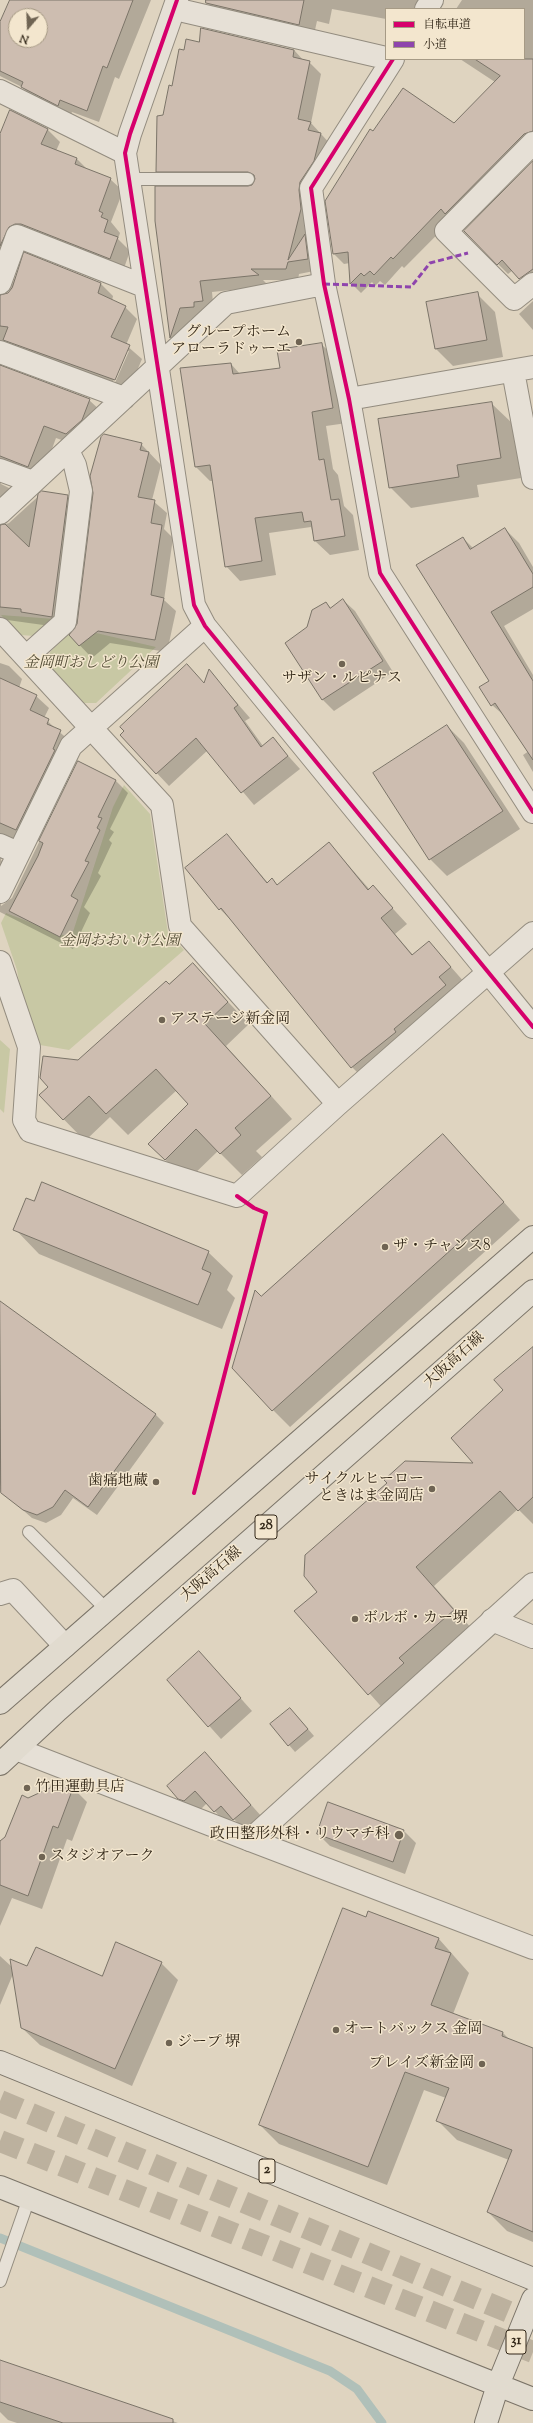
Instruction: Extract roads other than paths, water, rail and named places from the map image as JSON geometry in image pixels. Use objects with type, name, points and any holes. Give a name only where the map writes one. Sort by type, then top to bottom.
[{"type":"main road","points":[[0,1703],[533,1237]]},
{"type":"main road","name":"大阪高石線","points":[[0,1764],[58,1710],[533,1291]]},
{"type":"main road","name":"2","points":[[0,2062],[533,2279]]},
{"type":"main road","points":[[0,2187],[533,2399]]},
{"type":"main road","name":"31","points":[[486,2423],[498,2385],[533,2299]]},
{"type":"street","points":[[385,58],[176,4],[130,134],[125,153],[144,286],[158,367],[194,605],[205,626],[533,1027]]},
{"type":"street","points":[[389,60],[310,188],[324,284],[349,399],[380,573],[533,812]]},
{"type":"street","points":[[0,91],[125,153]]},
{"type":"street","points":[[533,143],[446,231],[514,299],[533,284]]},
{"type":"street","points":[[0,283],[17,236],[144,286]]},
{"type":"street","points":[[0,513],[226,303],[324,284]]},
{"type":"street","points":[[0,352],[124,398]]},
{"type":"street","points":[[349,399],[523,369],[533,478]]},
{"type":"street","points":[[26,658],[65,622],[81,491],[75,465],[68,450]]},
{"type":"street","points":[[0,470],[33,482]]},
{"type":"street","points":[[0,892],[9,849],[71,746],[205,626]]},
{"type":"street","points":[[0,629],[162,805],[180,926],[338,1104]]},
{"type":"street","points":[[0,962],[29,1047],[24,1120],[30,1131],[237,1196],[338,1104],[533,933]]},
{"type":"street","points":[[250,1840],[533,1584]]},
{"type":"street","points":[[0,1594],[13,1590],[65,1646]]},
{"type":"street","points":[[492,1620],[533,1637]]},
{"type":"street","points":[[16,1749],[533,1948]]},
{"type":"lane","points":[[129,179],[248,179]]},
{"type":"lane","points":[[29,1532],[107,1610]]},
{"type":"lane","points":[[0,2281],[29,2198]]},
{"type":"waterway","points":[[0,2238],[330,2371],[357,2389],[382,2423]]},
{"type":"tunnel","points":[[0,2101],[533,2322]]},
{"type":"tunnel","points":[[0,2141],[533,2352]]},
{"type":"place","name":"グループホーム アローラドゥーエ","points":[[299,342]]},
{"type":"place","name":"サザン・ルピナス","points":[[342,664]]},
{"type":"place","name":"アステージ新金岡","points":[[162,1020]]},
{"type":"place","name":"ザ・チャンス8","points":[[385,1247]]},
{"type":"place","name":"歯痛地蔵","points":[[156,1482]]},
{"type":"place","name":"サイクルヒーロー ときはま金岡店","points":[[432,1489]]},
{"type":"place","name":"ボルボ・カー堺","points":[[355,1619]]},
{"type":"place","name":"竹田運動具店","points":[[27,1788]]},
{"type":"place","name":"政田整形外科・リウマチ科","points":[[399,1835]]},
{"type":"place","name":"スタジオアーク","points":[[42,1857]]},
{"type":"place","name":"オートバックス 金岡","points":[[336,2030]]},
{"type":"place","name":"ジープ 堺","points":[[169,2043]]},
{"type":"place","name":"プレイズ新金岡","points":[[482,2064]]},
{"type":"park label","name":"金岡町おしどり公園","points":[[91,664]]},
{"type":"park label","name":"金岡おおいけ公園","points":[[120,942]]}]
